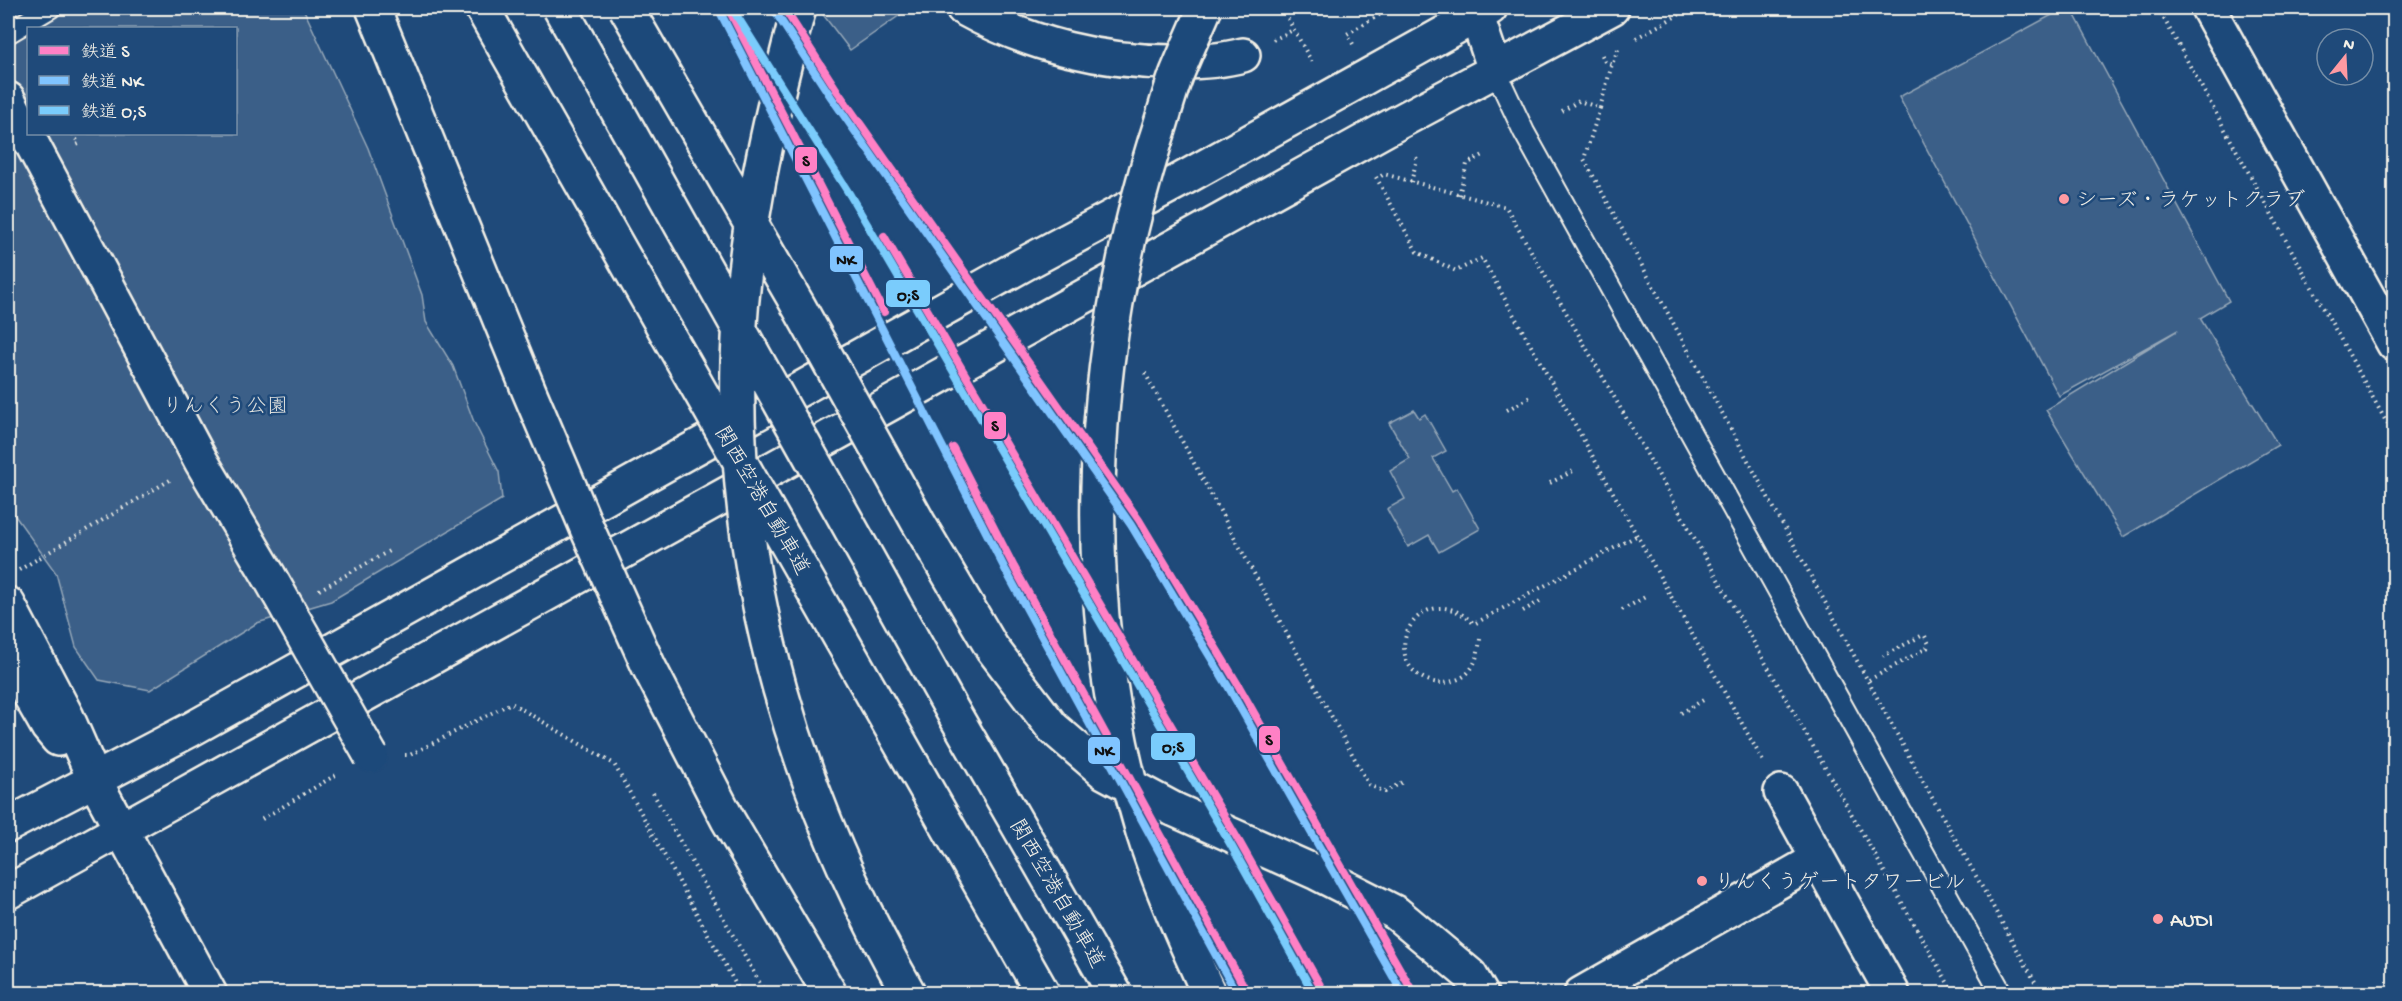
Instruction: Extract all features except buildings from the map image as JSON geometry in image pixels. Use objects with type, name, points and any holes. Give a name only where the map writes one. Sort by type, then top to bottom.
[{"type":"main road","points":[[373,8],[529,391],[649,667],[728,820],[830,993]]},
{"type":"main road","name":"関西空港自動車道","points":[[482,8],[1043,993]]},
{"type":"main road","name":"関西空港自動車道","points":[[560,8],[952,710],[1115,993]]},
{"type":"main road","points":[[626,8],[992,648],[1052,727],[1104,772],[1173,809],[1317,873],[1396,913],[1470,975],[1481,993]]},
{"type":"main road","points":[[799,8],[778,86],[758,176],[746,267],[738,361],[739,434],[746,522],[760,611],[782,701],[810,783],[844,868],[884,949],[909,993]]},
{"type":"main road","points":[[963,8],[1026,37],[1086,55],[1144,62],[1220,62],[1243,55]]},
{"type":"main road","points":[[1205,8],[1176,75],[1142,183],[1116,300],[1102,404],[1098,520],[1103,634],[1117,728],[1144,833],[1183,936],[1209,993]]},
{"type":"main road","points":[[8,892],[121,827],[1612,8]]},
{"type":"main road","points":[[2208,8],[2394,344]]},
{"type":"main road","points":[[8,825],[190,730],[1024,264],[1179,181],[1480,10],[1496,70]]},
{"type":"main road","points":[[8,99],[27,135]]},
{"type":"main road","points":[[27,135],[201,461],[371,756]]},
{"type":"main road","points":[[8,604],[67,717],[95,781],[210,993]]},
{"type":"main road","points":[[8,657],[48,727],[95,781]]},
{"type":"main road","points":[[1781,792],[1893,993]]},
{"type":"main road","points":[[1581,993],[1818,859]]},
{"type":"lane","points":[[8,33],[50,8]]},
{"type":"lane","points":[[1496,70],[1524,132],[2002,993]]},
{"type":"path","points":[[1283,8],[1316,69]]},
{"type":"path","points":[[1353,45],[1347,34],[1391,8]]},
{"type":"path","points":[[1691,8],[1617,48],[1584,159],[1911,760],[2042,993]]},
{"type":"path","points":[[2158,8],[2394,436]]},
{"type":"path","points":[[1562,111],[1579,101],[1600,108]]},
{"type":"path","points":[[74,135],[79,144]]},
{"type":"path","points":[[1411,148],[1417,159],[1411,182]]},
{"type":"path","points":[[1459,195],[1467,164],[1485,154]]},
{"type":"path","points":[[1371,168],[1417,252],[1456,271],[1482,258],[1781,792]]},
{"type":"path","points":[[1375,179],[1384,174],[1506,207],[1954,993]]},
{"type":"path","points":[[1143,371],[1369,785],[1385,792],[1404,782]]},
{"type":"path","points":[[1507,410],[1532,396]]},
{"type":"path","points":[[19,570],[201,461]]},
{"type":"path","points":[[1550,483],[1575,470]]},
{"type":"path","points":[[1480,639],[1479,655],[1472,669],[1459,679],[1444,684],[1419,675],[1410,666],[1405,654],[1404,641],[1409,626],[1419,615],[1433,608],[1449,608],[1463,614],[1474,624],[1638,535]]},
{"type":"path","points":[[287,608],[389,551]]},
{"type":"path","points":[[1622,610],[1647,596]]},
{"type":"path","points":[[1523,611],[1542,600]]},
{"type":"path","points":[[1869,680],[1927,648],[1929,644],[1925,636],[1921,636],[1882,656]]},
{"type":"path","points":[[1681,713],[1705,699]]},
{"type":"path","points":[[371,756],[410,755],[512,703],[614,764],[741,993]]},
{"type":"path","points":[[262,819],[336,775]]},
{"type":"path","points":[[653,793],[766,993]]},
{"type":"green space","name":"りんくう公園","points":[[8,8],[303,8],[368,148],[422,295],[426,322],[453,366],[474,422],[499,472],[502,499],[331,601],[257,623],[150,690],[99,680],[76,647],[56,573],[8,506]]},
{"type":"green space","points":[[818,8],[910,8],[850,50]]},
{"type":"green space","name":"シーズ・ラケットクラブ","points":[[2065,8],[2071,8],[2229,301],[2200,318],[2278,445],[2123,537],[2046,410],[2178,330],[2059,396],[1899,97]]},
{"type":"green space","points":[[1414,410],[1419,418],[1425,414],[1446,451],[1433,458],[1452,491],[1457,488],[1480,529],[1439,552],[1429,535],[1408,547],[1387,509],[1405,499],[1390,471],[1410,459],[1389,423]]},
{"type":"rail line","name":"S","points":[[728,8],[884,312]]},
{"type":"rail line","name":"S","points":[[784,8],[838,92],[1139,520],[1237,683],[1414,994]]},
{"type":"rail line","name":"NK","points":[[720,12],[1006,571],[1237,994]]},
{"type":"rail line","name":"O;S","points":[[735,13],[850,195],[1232,847],[1314,994]]},
{"type":"rail line","name":"NK","points":[[776,13],[831,97],[1131,525],[1229,688],[1403,994]]},
{"type":"rail line","name":"S","points":[[884,236],[1240,843],[1325,994]]},
{"type":"rail line","name":"S","points":[[953,448],[1014,567],[1248,994]]},
{"type":"place","name":"シーズ・ラケットクラブ","points":[[2064,199]]},
{"type":"place","name":"りんくうゲートタワービル","points":[[1702,881]]},
{"type":"place","name":"AUDI","points":[[2158,919]]}]
